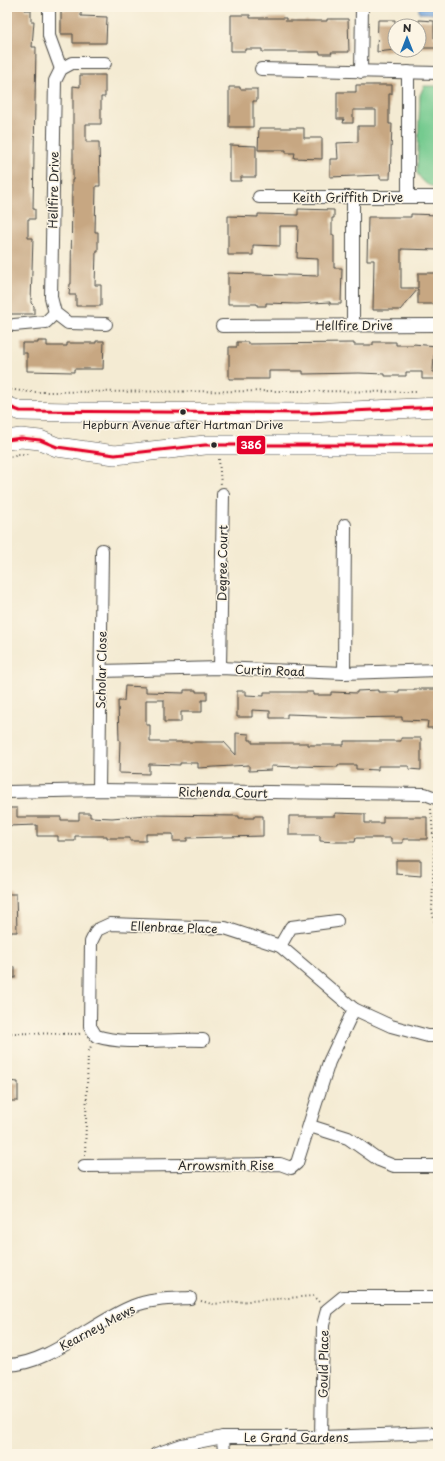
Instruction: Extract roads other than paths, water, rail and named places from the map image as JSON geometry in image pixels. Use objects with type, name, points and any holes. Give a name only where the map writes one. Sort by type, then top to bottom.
[{"type":"main road","points":[[7,406],[20,411],[309,413],[438,407]]},
{"type":"main road","points":[[7,440],[21,438],[40,440],[57,447],[115,455],[205,445],[438,445]]},
{"type":"street","points":[[49,7],[49,36],[61,69],[72,63],[105,63]]},
{"type":"street","points":[[361,72],[362,7]]},
{"type":"street","name":"Hellfire Drive","points":[[55,313],[51,297],[55,81],[61,69]]},
{"type":"street","points":[[261,69],[438,73]]},
{"type":"street","points":[[408,72],[408,196]]},
{"type":"street","name":"Keith Griffith Drive","points":[[259,197],[353,198],[438,196]]},
{"type":"street","points":[[353,198],[353,325]]},
{"type":"street","points":[[14,325],[46,322],[55,313],[68,323],[106,324]]},
{"type":"street","name":"Hellfire Drive","points":[[222,326],[438,325]]},
{"type":"street","name":"Degree Court","points":[[220,668],[223,494]]},
{"type":"street","points":[[344,673],[345,525]]},
{"type":"street","name":"Scholar Close","points":[[99,790],[102,550]]},
{"type":"street","name":"Curtin Road","points":[[101,671],[220,668],[344,673],[438,670]]},
{"type":"street","name":"Richenda Court","points":[[7,792],[99,790],[424,794],[433,802]]},
{"type":"street","points":[[280,946],[291,927],[337,921]]},
{"type":"street","name":"Ellenbrae Place","points":[[203,1040],[181,1039],[110,1041],[93,1031],[91,942],[97,930],[110,924],[226,928],[280,946],[354,1009],[391,1026],[428,1036],[438,1036]]},
{"type":"street","name":"Arrowsmith Rise","points":[[84,1166],[280,1164],[291,1168],[297,1163],[310,1126],[329,1062],[354,1009]]},
{"type":"street","points":[[310,1126],[348,1138],[379,1160],[394,1166],[438,1166]]},
{"type":"street","name":"Gould Place","points":[[321,1437],[323,1325],[327,1310],[343,1297],[438,1297]]},
{"type":"street","name":"Kearney Mews","points":[[7,1365],[19,1365],[48,1352],[133,1306],[164,1299],[190,1298]]},
{"type":"street","name":"Le Grand Gardens","points":[[156,1454],[182,1445],[222,1437],[321,1437],[438,1433]]},
{"type":"street","points":[[222,1437],[224,1454]]},
{"type":"water","points":[[419,7],[438,7],[438,14],[419,13]]},
{"type":"place","name":"Hepburn Avenue after Hartman Drive","points":[[183,412]]}]
